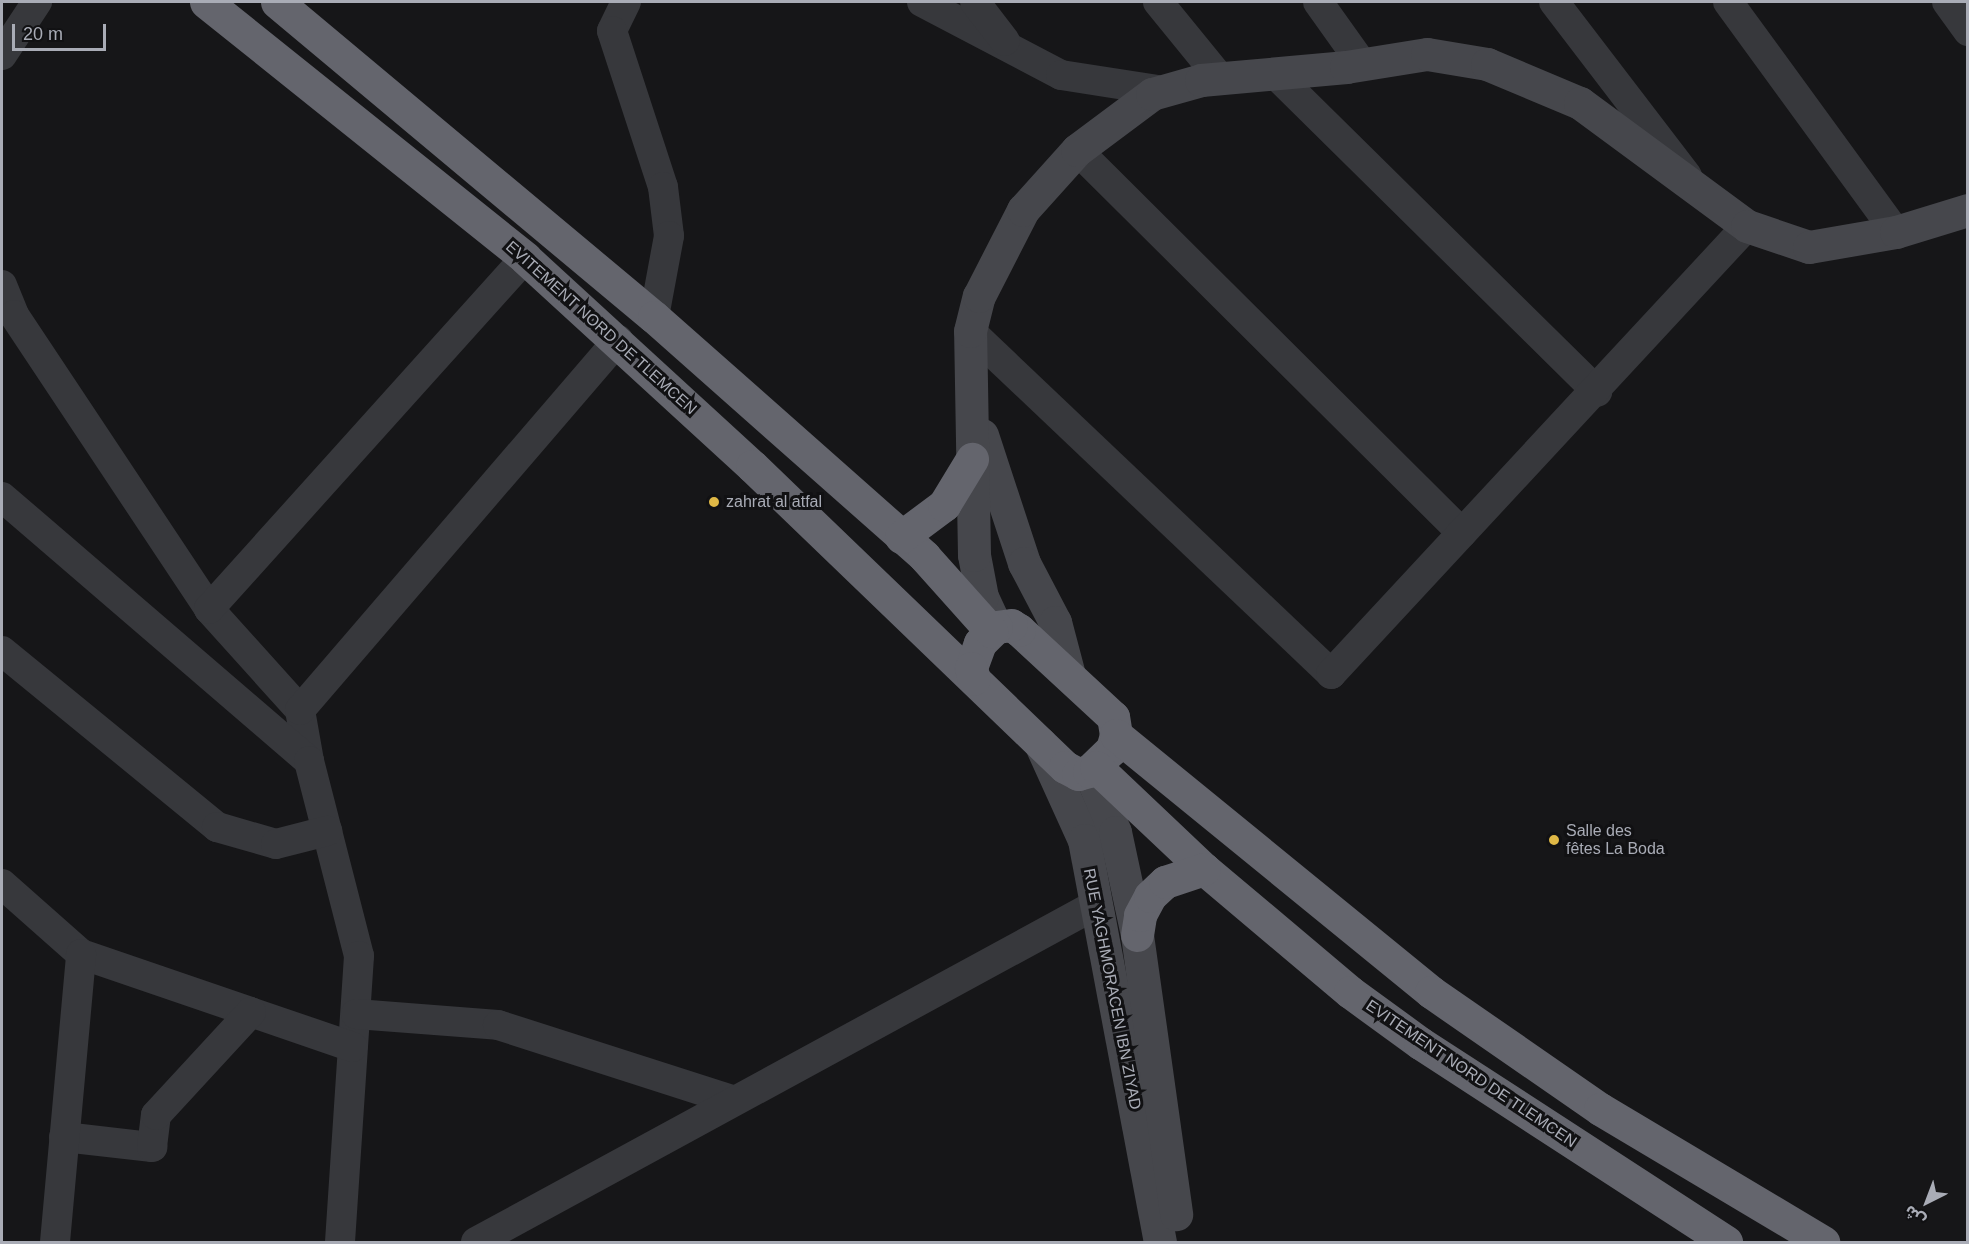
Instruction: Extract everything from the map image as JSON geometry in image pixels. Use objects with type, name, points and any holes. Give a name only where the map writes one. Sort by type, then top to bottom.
[{"type":"highway","name":"EVITEMENT NORD DE TLEMCEN","points":[[206,2],[525,258],[618,340],[1071,771],[1093,769],[1278,933],[1420,1043],[1726,1242]]},
{"type":"highway","points":[[277,2],[654,317],[947,579],[993,629]]},
{"type":"highway","points":[[901,537],[944,505],[972,459]]},
{"type":"highway","points":[[974,679],[973,654],[993,629],[1011,626],[1019,630],[1106,707],[1113,717],[1116,735],[1112,749],[1093,769]]},
{"type":"highway","points":[[1116,735],[1315,901],[1431,992],[1600,1109],[1823,1242]]},
{"type":"highway","points":[[1137,935],[1140,915],[1150,896],[1165,882],[1204,869]]},
{"type":"main road","points":[[993,629],[982,597],[974,555],[970,330],[979,296],[1023,210],[1077,150],[1152,94],[1220,78],[1363,64],[1427,54],[1487,64],[1580,103],[1747,226],[1809,246],[1896,232],[1968,210]]},
{"type":"main road","points":[[971,398],[1010,524],[1024,563],[1061,638],[1070,675]]},
{"type":"main road","name":"RUE YAGHMORACEN IBN ZIYAD","points":[[1040,743],[1084,840],[1160,1242]]},
{"type":"main road","name":"RUE YAGHMORACEN IBN ZIYAD","points":[[1093,769],[1114,832],[1137,935],[1180,1242]]},
{"type":"street","points":[[2,55],[37,2]]},
{"type":"street","points":[[626,2],[612,31],[663,187],[669,236],[654,317]]},
{"type":"street","points":[[922,2],[1061,75],[1163,91]]},
{"type":"street","points":[[975,2],[1010,48]]},
{"type":"street","points":[[1158,2],[1220,78]]},
{"type":"street","points":[[1318,2],[1363,64]]},
{"type":"street","points":[[1554,2],[1697,188]]},
{"type":"street","points":[[1728,2],[1896,232]]},
{"type":"street","points":[[1947,2],[1968,31]]},
{"type":"street","points":[[1274,73],[1597,392]]},
{"type":"street","points":[[1077,150],[1462,533]]},
{"type":"street","points":[[970,330],[1330,674],[1597,392],[1747,226]]},
{"type":"street","points":[[209,609],[525,258]]},
{"type":"street","points":[[2,285],[14,315],[209,609],[300,710],[309,761],[359,956],[340,1242]]},
{"type":"street","points":[[300,710],[618,340]]},
{"type":"street","points":[[2,497],[309,761]]},
{"type":"street","points":[[2,651],[217,827],[276,844],[327,831]]},
{"type":"street","points":[[2,884],[81,954],[353,1047]]},
{"type":"street","points":[[476,1242],[731,1100],[1097,904]]},
{"type":"street","points":[[55,1242],[81,954]]},
{"type":"street","points":[[64,1137],[152,1147],[156,1114],[250,1012]]},
{"type":"street","points":[[356,1014],[498,1025],[731,1100]]},
{"type":"place","name":"zahrat al atfal","points":[[714,502]]},
{"type":"place","name":"Salle des fêtes La Boda","points":[[1554,840]]}]
